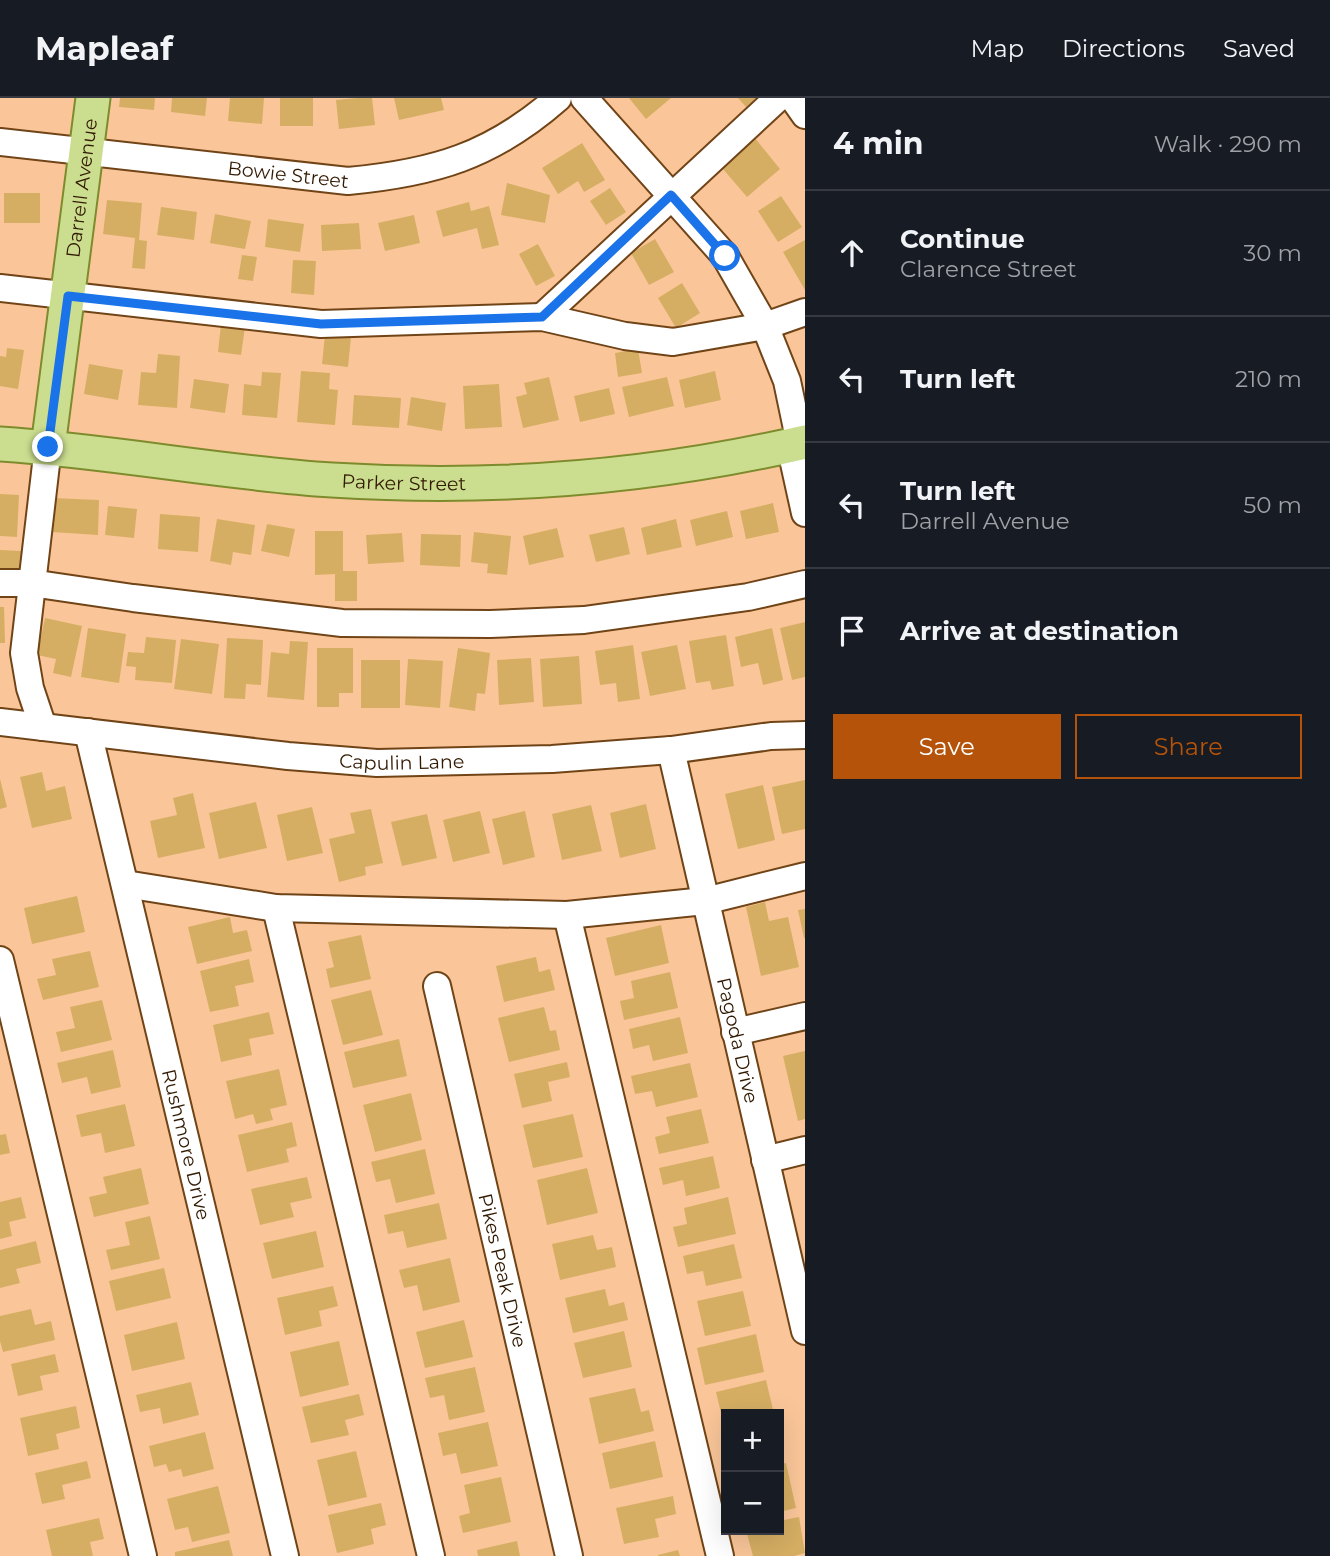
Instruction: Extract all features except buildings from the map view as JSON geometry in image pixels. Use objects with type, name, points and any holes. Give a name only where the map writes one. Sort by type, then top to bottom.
[{"type":"main road","name":"Darrell Avenue","points":[[48,447],[93,98]]},
{"type":"main road","name":"Parker Street","points":[[0,444],[48,447],[330,480],[441,485],[604,476],[684,465],[799,443]]},
{"type":"street","name":"Bowie Street","points":[[0,142],[348,181],[386,177],[460,160],[531,121],[558,98]]},
{"type":"street","points":[[584,98],[725,256],[765,326],[786,381],[799,443],[805,513]]},
{"type":"street","points":[[542,317],[778,98]]},
{"type":"street","points":[[793,98],[805,115]]},
{"type":"street","points":[[0,288],[321,324],[542,317],[625,337],[673,342],[765,326],[805,312]]},
{"type":"street","points":[[43,727],[30,688],[24,653],[48,447]]},
{"type":"street","points":[[0,583],[31,583],[342,623],[477,624],[584,620],[748,597],[805,584]]},
{"type":"street","name":"Capulin Lane","points":[[0,722],[288,756],[377,763],[552,760],[671,750],[771,736],[805,735]]},
{"type":"street","name":"Rushmore Drive","points":[[88,732],[285,1556]]},
{"type":"street","name":"Pagoda Drive","points":[[671,750],[765,1160],[800,1289],[805,1331]]},
{"type":"street","points":[[125,884],[276,908],[567,915],[705,901],[805,876]]},
{"type":"street","points":[[276,908],[431,1556]]},
{"type":"street","points":[[567,915],[720,1556]]},
{"type":"street","points":[[0,960],[143,1556]]},
{"type":"street","name":"Pikes Peak Drive","points":[[437,986],[569,1556]]},
{"type":"street","points":[[735,1032],[805,1016]]},
{"type":"street","points":[[765,1160],[805,1150]]},
{"type":"route","points":[[48,447],[68,296],[321,324],[542,317],[671,195],[725,256]]}]
